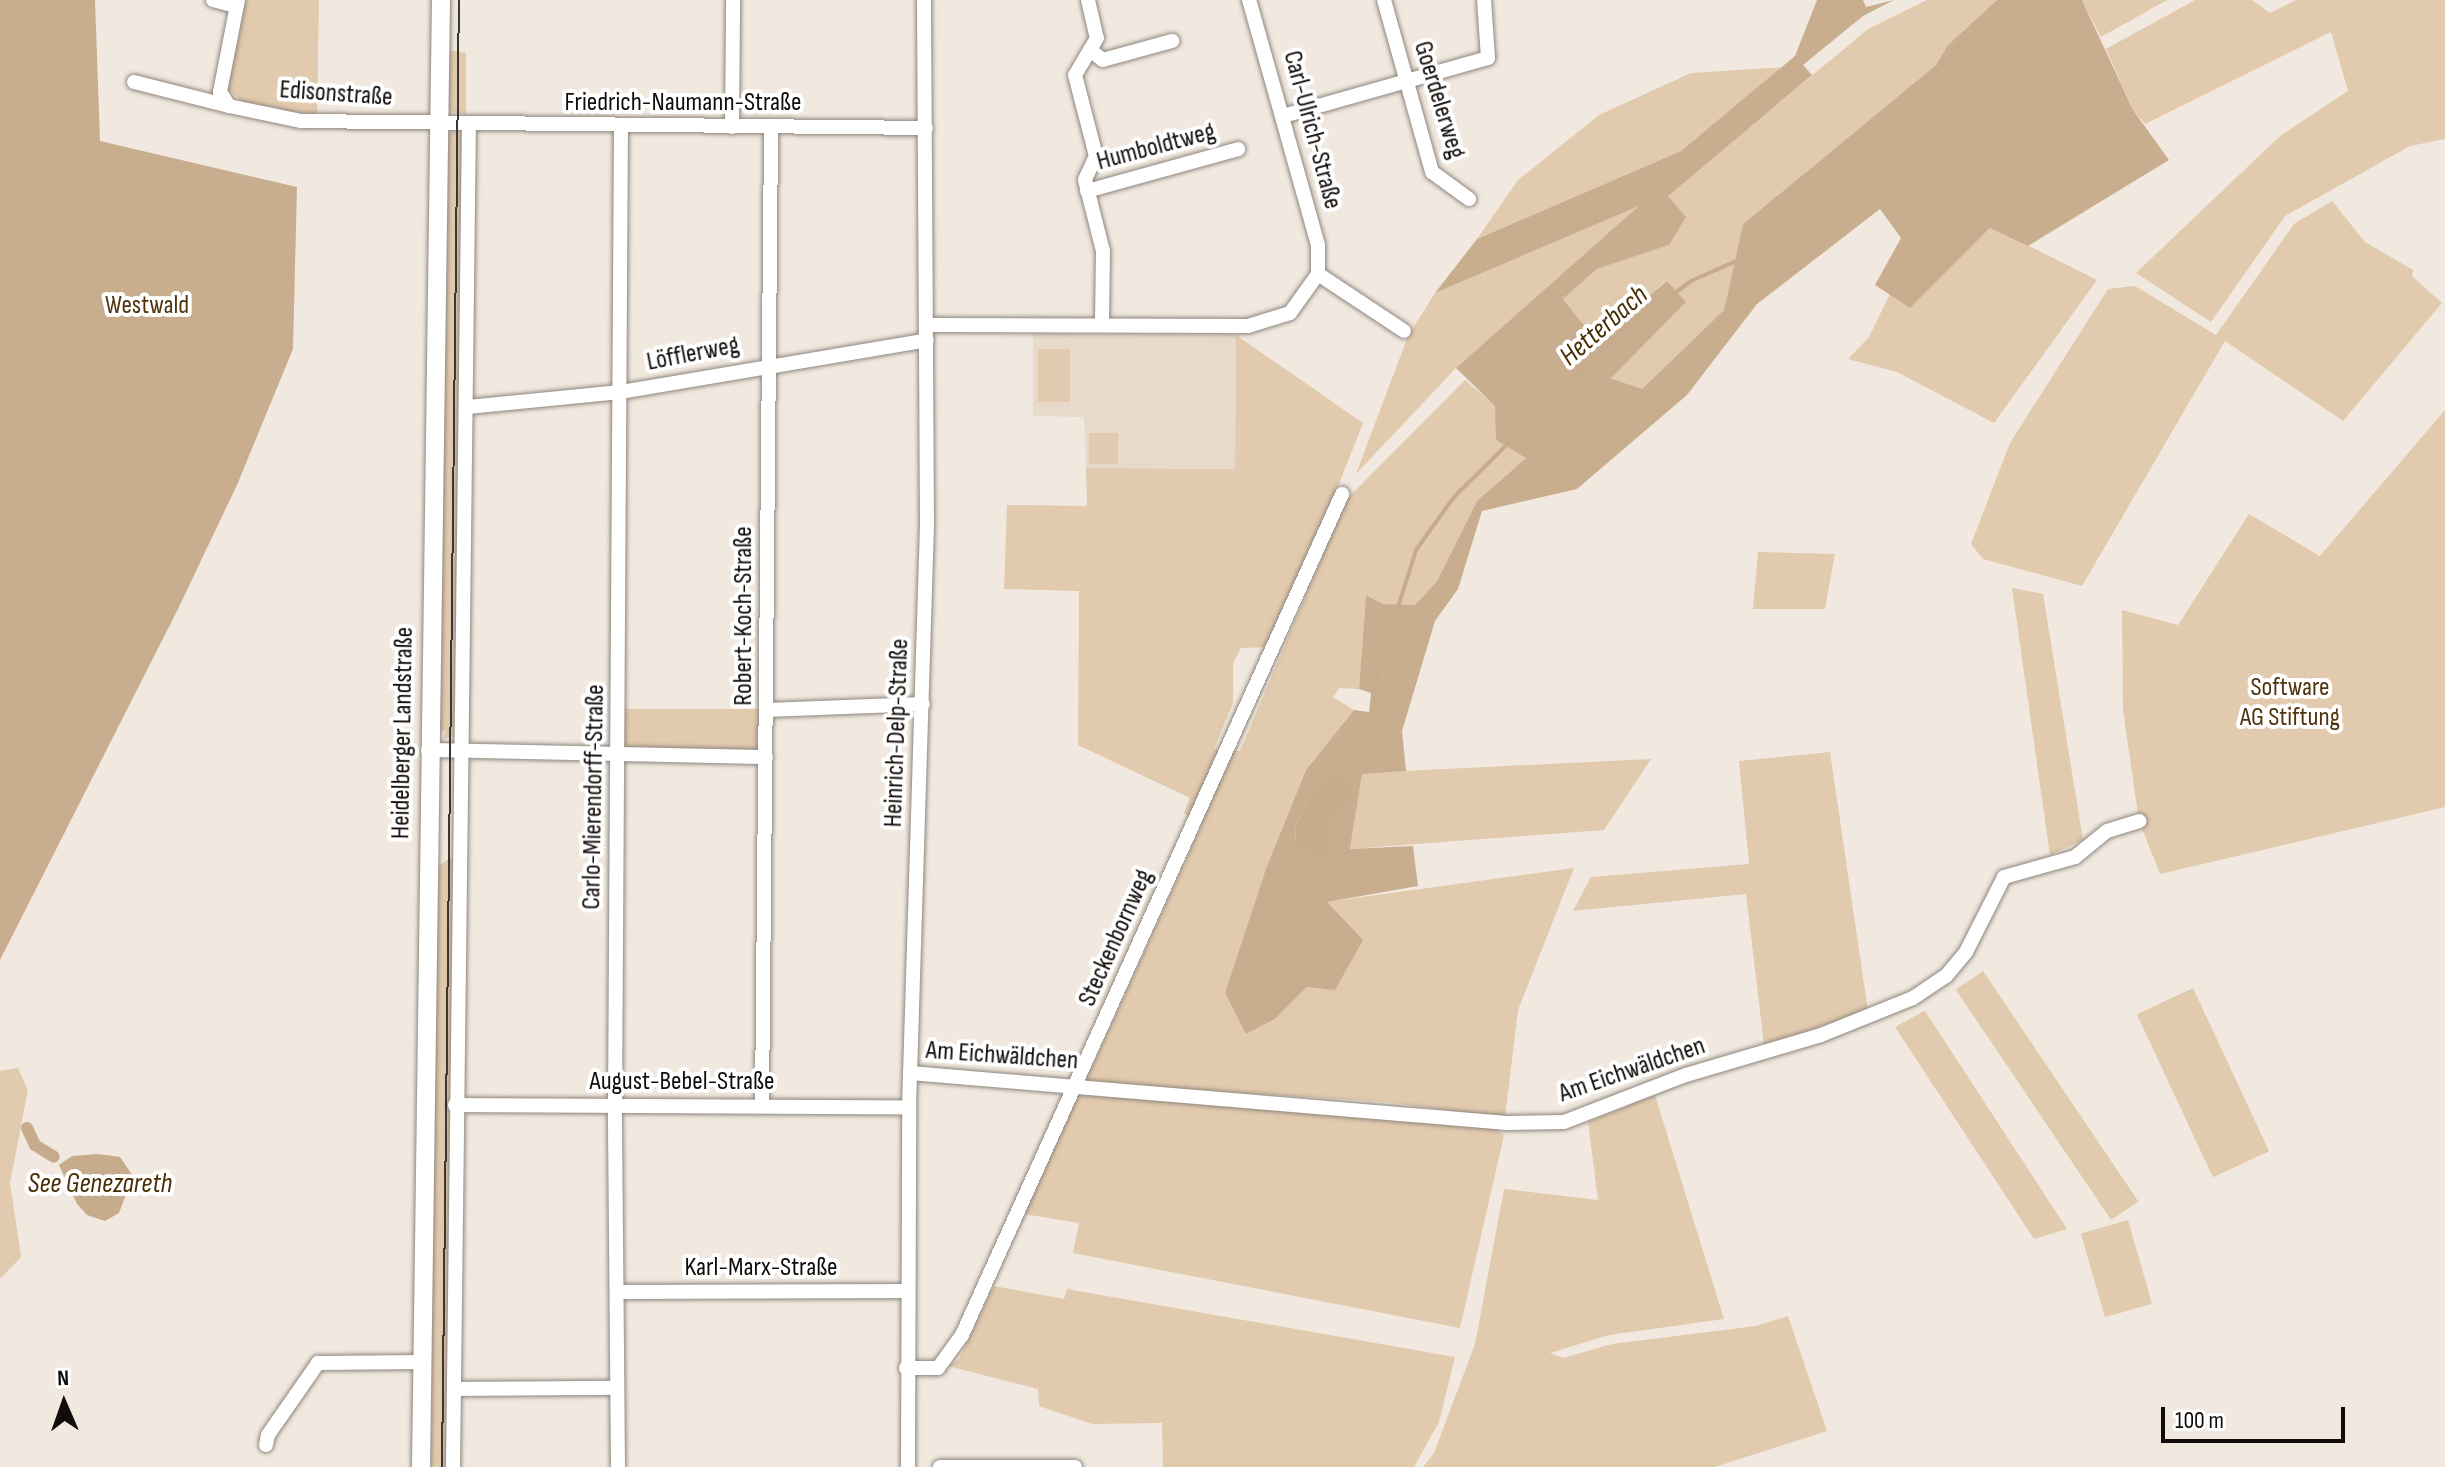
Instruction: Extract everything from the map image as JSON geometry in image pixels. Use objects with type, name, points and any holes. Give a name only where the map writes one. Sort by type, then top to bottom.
[{"type":"street","points":[[213,0],[237,3],[219,77],[220,92],[229,106]]},
{"type":"street","name":"Heidelberger Landstraße","points":[[421,1467],[428,750],[441,0]]},
{"type":"street","points":[[732,127],[733,0]]},
{"type":"street","name":"Heinrich-Delp-Straße","points":[[908,1467],[905,1291],[923,704],[927,333],[924,0]]},
{"type":"street","name":"Humboldtweg","points":[[1088,0],[1097,38],[1075,75],[1096,156],[1085,180],[1103,251],[1102,324]]},
{"type":"street","name":"Carl-Ulrich-Straße","points":[[1249,0],[1318,245],[1318,274]]},
{"type":"street","name":"Goerdelerweg","points":[[1384,0],[1432,172],[1469,199]]},
{"type":"street","points":[[1283,116],[1488,58],[1484,0]]},
{"type":"street","points":[[1090,50],[1103,60],[1172,41]]},
{"type":"street","name":"Edisonstraße","points":[[134,82],[301,121],[439,126]]},
{"type":"street","name":"Friedrich-Naumann-Straße","points":[[439,126],[926,128]]},
{"type":"street","points":[[453,1467],[469,126]]},
{"type":"street","name":"Carlo-Mierendorff-Straße","points":[[618,1467],[615,1106],[621,127]]},
{"type":"street","name":"Robert-Koch-Straße","points":[[762,1106],[771,127]]},
{"type":"street","name":"Humboldtweg","points":[[1087,191],[1238,149]]},
{"type":"street","points":[[1318,274],[1404,331]]},
{"type":"street","name":"Löfflerweg","points":[[467,407],[621,392],[927,333],[1102,324],[1248,326],[1290,313],[1318,274]]},
{"type":"street","name":"Steckenbornweg","points":[[906,1368],[938,1368],[962,1335],[1342,494]]},
{"type":"street","points":[[767,710],[923,704]]},
{"type":"street","points":[[428,750],[766,757]]},
{"type":"street","name":"Am Eichwäldchen","points":[[910,1073],[1507,1123],[1564,1122],[1686,1075],[1835,1030],[1913,998],[1946,976],[1966,952],[2004,877],[2075,857],[2107,831],[2139,821]]},
{"type":"street","name":"August-Bebel-Straße","points":[[455,1105],[909,1107]]},
{"type":"street","name":"Karl-Marx-Straße","points":[[617,1292],[905,1291]]},
{"type":"street","points":[[266,1445],[268,1435],[318,1363],[422,1362]]},
{"type":"street","points":[[455,1389],[617,1388]]},
{"type":"street","points":[[940,1467],[1075,1466]]},
{"type":"shaded area","points":[[1033,334],[1236,335],[1235,469],[1086,468],[1084,417],[1033,416]]},
{"type":"green space","name":"Westwald","points":[[0,0],[95,0],[100,141],[297,187],[293,349],[237,485],[177,611],[0,960]]},
{"type":"green space","points":[[242,0],[319,0],[317,116],[243,102],[226,88]]},
{"type":"green space","points":[[1817,0],[1863,0],[1866,7],[1894,0],[1863,16],[1803,65],[1812,75],[1668,196],[1686,217],[1669,245],[1597,269],[1563,299],[1595,339],[1667,281],[1686,302],[1611,378],[1642,389],[1724,310],[1743,224],[1936,65],[1948,45],[1997,0],[2082,0],[2133,110],[2169,160],[2028,246],[1990,228],[1910,308],[1875,285],[1901,238],[1880,209],[1757,304],[1687,395],[1577,489],[1482,511],[1458,589],[1435,621],[1402,731],[1406,771],[1362,774],[1350,849],[1413,846],[1418,886],[1327,902],[1363,940],[1335,990],[1307,987],[1276,1018],[1246,1034],[1225,993],[1267,866],[1306,770],[1354,710],[1369,712],[1371,693],[1359,689],[1366,595],[1383,604],[1415,605],[1437,581],[1477,501],[1526,458],[1496,440],[1495,406],[1456,368],[1639,206],[1435,293],[1477,239],[1681,151],[1795,56]],"holes":[[[1313,794],[1347,805],[1295,845],[1296,824]]]},
{"type":"green space","points":[[1927,0],[1997,0],[1948,45],[1936,65],[1743,224],[1724,310],[1642,389],[1610,377],[1685,302],[1666,281],[1595,339],[1563,299],[1597,269],[1669,245],[1667,196],[1868,29]]},
{"type":"green space","points":[[2082,0],[2167,0],[2101,37]]},
{"type":"green space","points":[[2195,0],[2252,0],[2270,13],[2296,0],[2445,0],[2445,139],[2410,146],[2285,216],[2211,322],[2136,273],[2280,136],[2348,91],[2331,32],[2145,124],[2133,110],[2106,49]]},
{"type":"green space","points":[[449,50],[466,53],[466,114],[451,112],[448,104]]},
{"type":"green space","points":[[1783,67],[1681,151],[1477,239],[1518,180],[1599,115],[1691,73]]},
{"type":"green space","points":[[463,132],[454,736],[444,739],[445,731],[439,731],[448,133]]},
{"type":"green space","points":[[2332,201],[2365,242],[2413,270],[2412,276],[2442,303],[2343,421],[2225,341],[2082,586],[1983,559],[1971,544],[2010,443],[2108,289],[2135,286],[2216,335],[2294,224]]},
{"type":"green space","points":[[1643,204],[1456,368],[1356,474],[1408,336],[1435,293]]},
{"type":"green space","points":[[1991,227],[2097,280],[1994,423],[1897,372],[1848,359],[1869,337],[1890,294],[1910,307]]},
{"type":"green space","points":[[1236,335],[1363,423],[1275,647],[1241,648],[1233,663],[1233,703],[1214,749],[1240,751],[1347,499],[1465,380],[1496,406],[1496,440],[1527,457],[1477,501],[1437,581],[1415,605],[1383,604],[1366,595],[1359,689],[1339,688],[1333,697],[1354,710],[1306,770],[1267,866],[1276,1018],[1307,987],[1326,902],[1574,868],[1518,1010],[1505,1118],[1387,1102],[1085,1083],[1202,825],[1184,813],[1190,798],[1078,745],[1079,591],[1004,589],[1007,505],[1087,506],[1086,468],[1235,469]]},
{"type":"green space","points":[[1038,349],[1070,349],[1070,402],[1038,402]]},
{"type":"green space","name":"Software AG Stiftung","points":[[2445,410],[2445,807],[2160,874],[2139,821],[2123,710],[2122,610],[2178,625],[2249,514],[2320,556]]},
{"type":"green space","points":[[1089,433],[1118,433],[1118,464],[1089,464]]},
{"type":"green space","points":[[1758,552],[1835,554],[1825,609],[1753,609]]},
{"type":"green space","points":[[2012,588],[2043,594],[2083,840],[2050,855]]},
{"type":"green space","points":[[619,709],[767,709],[767,755],[619,755]]},
{"type":"green space","points":[[1830,752],[1868,1011],[1764,1045],[1746,894],[1573,911],[1591,877],[1749,864],[1739,761]]},
{"type":"green space","points":[[1651,759],[1604,830],[1350,849],[1362,773]]},
{"type":"green space","points":[[450,858],[457,858],[447,1467],[431,1467],[436,868]]},
{"type":"green space","points":[[1983,971],[2138,1201],[2111,1220],[1956,989]]},
{"type":"green space","points":[[2193,988],[2269,1151],[2213,1177],[2137,1014]]},
{"type":"green space","points":[[1925,1011],[2067,1229],[2034,1239],[1895,1027]]},
{"type":"green space","points":[[18,1068],[28,1090],[10,1183],[21,1257],[0,1279],[0,1071]]},
{"type":"green space","points":[[1078,1092],[1492,1127],[1504,1135],[1460,1328],[1073,1253],[1079,1223],[1024,1214]]},
{"type":"green space","points":[[1655,1095],[1724,1319],[1609,1335],[1550,1353],[1563,1358],[1612,1344],[1756,1326],[1788,1316],[1827,1431],[1715,1467],[1423,1467],[1434,1453],[1475,1344],[1504,1189],[1598,1200],[1588,1122]]},
{"type":"green space","points":[[2128,1220],[2152,1304],[2105,1317],[2081,1234]]},
{"type":"green space","points":[[994,1286],[1064,1299],[1067,1289],[1455,1357],[1439,1422],[1414,1467],[1163,1467],[1162,1423],[1092,1424],[1039,1406],[1038,1389],[948,1366],[959,1359]]},
{"type":"water","points":[[1336,770],[1352,785],[1347,805],[1333,817],[1325,858],[1315,857],[1295,845],[1296,824],[1313,794]]},
{"type":"water","name":"See Genezareth","points":[[98,1154],[120,1157],[133,1176],[119,1213],[105,1221],[87,1215],[77,1204],[59,1165],[72,1156]]},
{"type":"waterway","name":"Hetterbach","points":[[1343,777],[1358,757],[1374,711],[1377,674],[1416,550],[1454,497],[1623,329],[1693,280],[1780,242],[1851,175],[1957,47],[2014,0]]},
{"type":"waterway","points":[[27,1128],[35,1145],[54,1157]]},
{"type":"tram line","points":[[442,1467],[459,0]]}]
